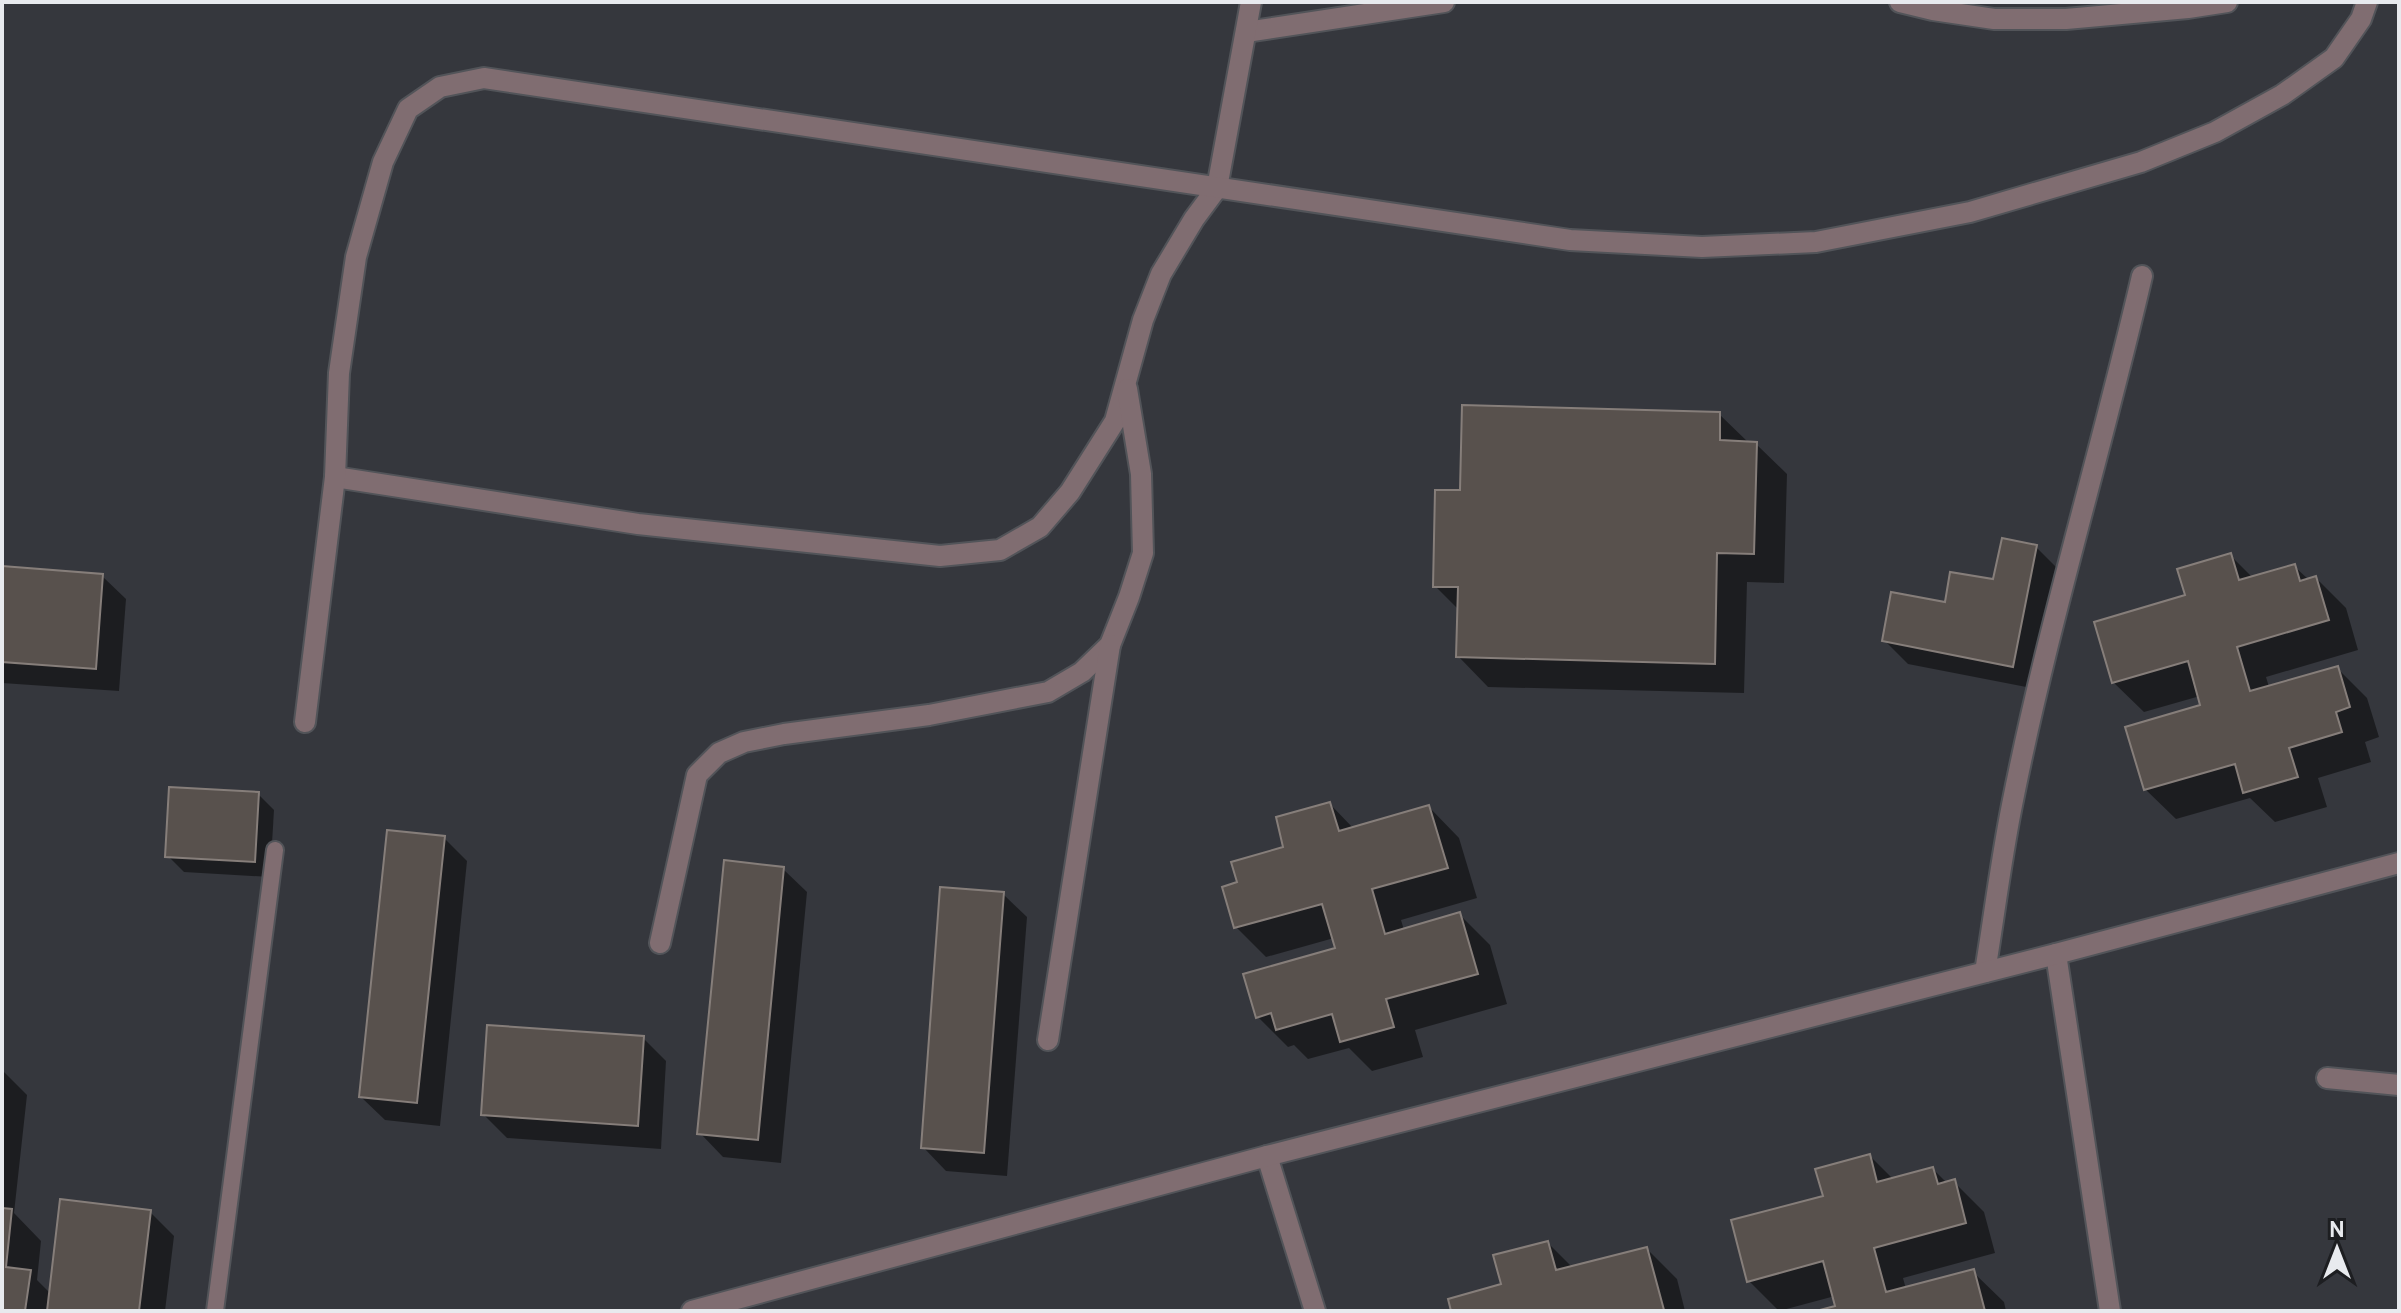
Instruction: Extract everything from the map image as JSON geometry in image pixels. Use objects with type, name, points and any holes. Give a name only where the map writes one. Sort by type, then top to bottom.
[{"type":"street","points":[[335,477],[638,524],[940,556],[1000,550],[1040,527],[1070,492],[1115,421],[1143,320],[1161,274],[1217,188],[1251,2]]},
{"type":"street","points":[[1246,32],[1444,2]]},
{"type":"street","points":[[1900,2],[1994,19],[2066,19],[2227,2]]},
{"type":"street","points":[[305,722],[335,477],[339,373],[356,257],[383,162],[408,109],[440,87],[484,78],[1570,240],[1702,247],[1816,242],[1970,212],[2141,162],[2215,132],[2282,95],[2334,58],[2361,19],[2367,2]]},
{"type":"street","points":[[1985,972],[2012,806],[2068,564],[2142,276]]},
{"type":"street","points":[[1048,1040],[1110,645],[1143,553],[1141,474],[1126,380]]},
{"type":"street","points":[[660,943],[697,775],[719,753],[744,742],[784,734],[929,715],[1048,692],[1082,672],[1110,645]]},
{"type":"street","points":[[692,1311],[1267,1156],[2399,863]]},
{"type":"street","points":[[2056,954],[2110,1311]]},
{"type":"street","points":[[2327,1078],[2399,1085]]},
{"type":"street","points":[[1267,1156],[1315,1311]]},
{"type":"lane","points":[[215,1311],[275,850]]},
{"type":"building","points":[[1462,405],[1720,412],[1720,440],[1757,442],[1754,554],[1717,553],[1715,664],[1456,657],[1458,587],[1433,587],[1435,490],[1460,490]]},
{"type":"building","points":[[2002,538],[2037,545],[2013,667],[1882,641],[1891,592],[1945,602],[1950,572],[1993,579]]},
{"type":"building","points":[[2231,553],[2239,580],[2295,564],[2300,581],[2316,576],[2329,620],[2237,647],[2250,691],[2338,666],[2350,707],[2336,712],[2342,732],[2289,748],[2298,777],[2243,793],[2235,764],[2144,790],[2125,727],[2200,705],[2188,661],[2112,683],[2094,622],[2185,595],[2177,569]]},
{"type":"building","points":[[2,566],[103,574],[96,669],[2,662]]},
{"type":"building","points":[[169,787],[259,792],[255,862],[165,857]]},
{"type":"building","points":[[1330,802],[1339,831],[1429,805],[1448,868],[1372,889],[1385,934],[1460,912],[1478,974],[1386,999],[1394,1027],[1340,1042],[1332,1014],[1276,1030],[1271,1013],[1256,1018],[1243,974],[1335,948],[1322,904],[1234,928],[1222,887],[1237,882],[1231,862],[1283,847],[1276,817]]},
{"type":"building","points":[[387,830],[445,836],[417,1103],[359,1097]]},
{"type":"building","points":[[724,860],[784,867],[758,1140],[697,1134]]},
{"type":"building","points":[[940,887],[1004,892],[984,1153],[921,1148]]},
{"type":"building","points":[[487,1025],[644,1036],[638,1126],[481,1115]]},
{"type":"building","points":[[1870,1154],[1877,1182],[1933,1167],[1938,1184],[1955,1179],[1966,1223],[1874,1248],[1886,1292],[1974,1269],[1985,1311],[1816,1311],[1835,1306],[1823,1261],[1747,1282],[1731,1220],[1823,1196],[1815,1169]]},
{"type":"building","points":[[60,1199],[151,1210],[139,1311],[47,1311]]},
{"type":"building","points":[[2,1208],[12,1209],[6,1267],[31,1270],[25,1311],[2,1311]]},
{"type":"building","points":[[1548,1241],[1556,1270],[1647,1247],[1664,1310],[1451,1311],[1448,1299],[1501,1284],[1493,1255]]}]
